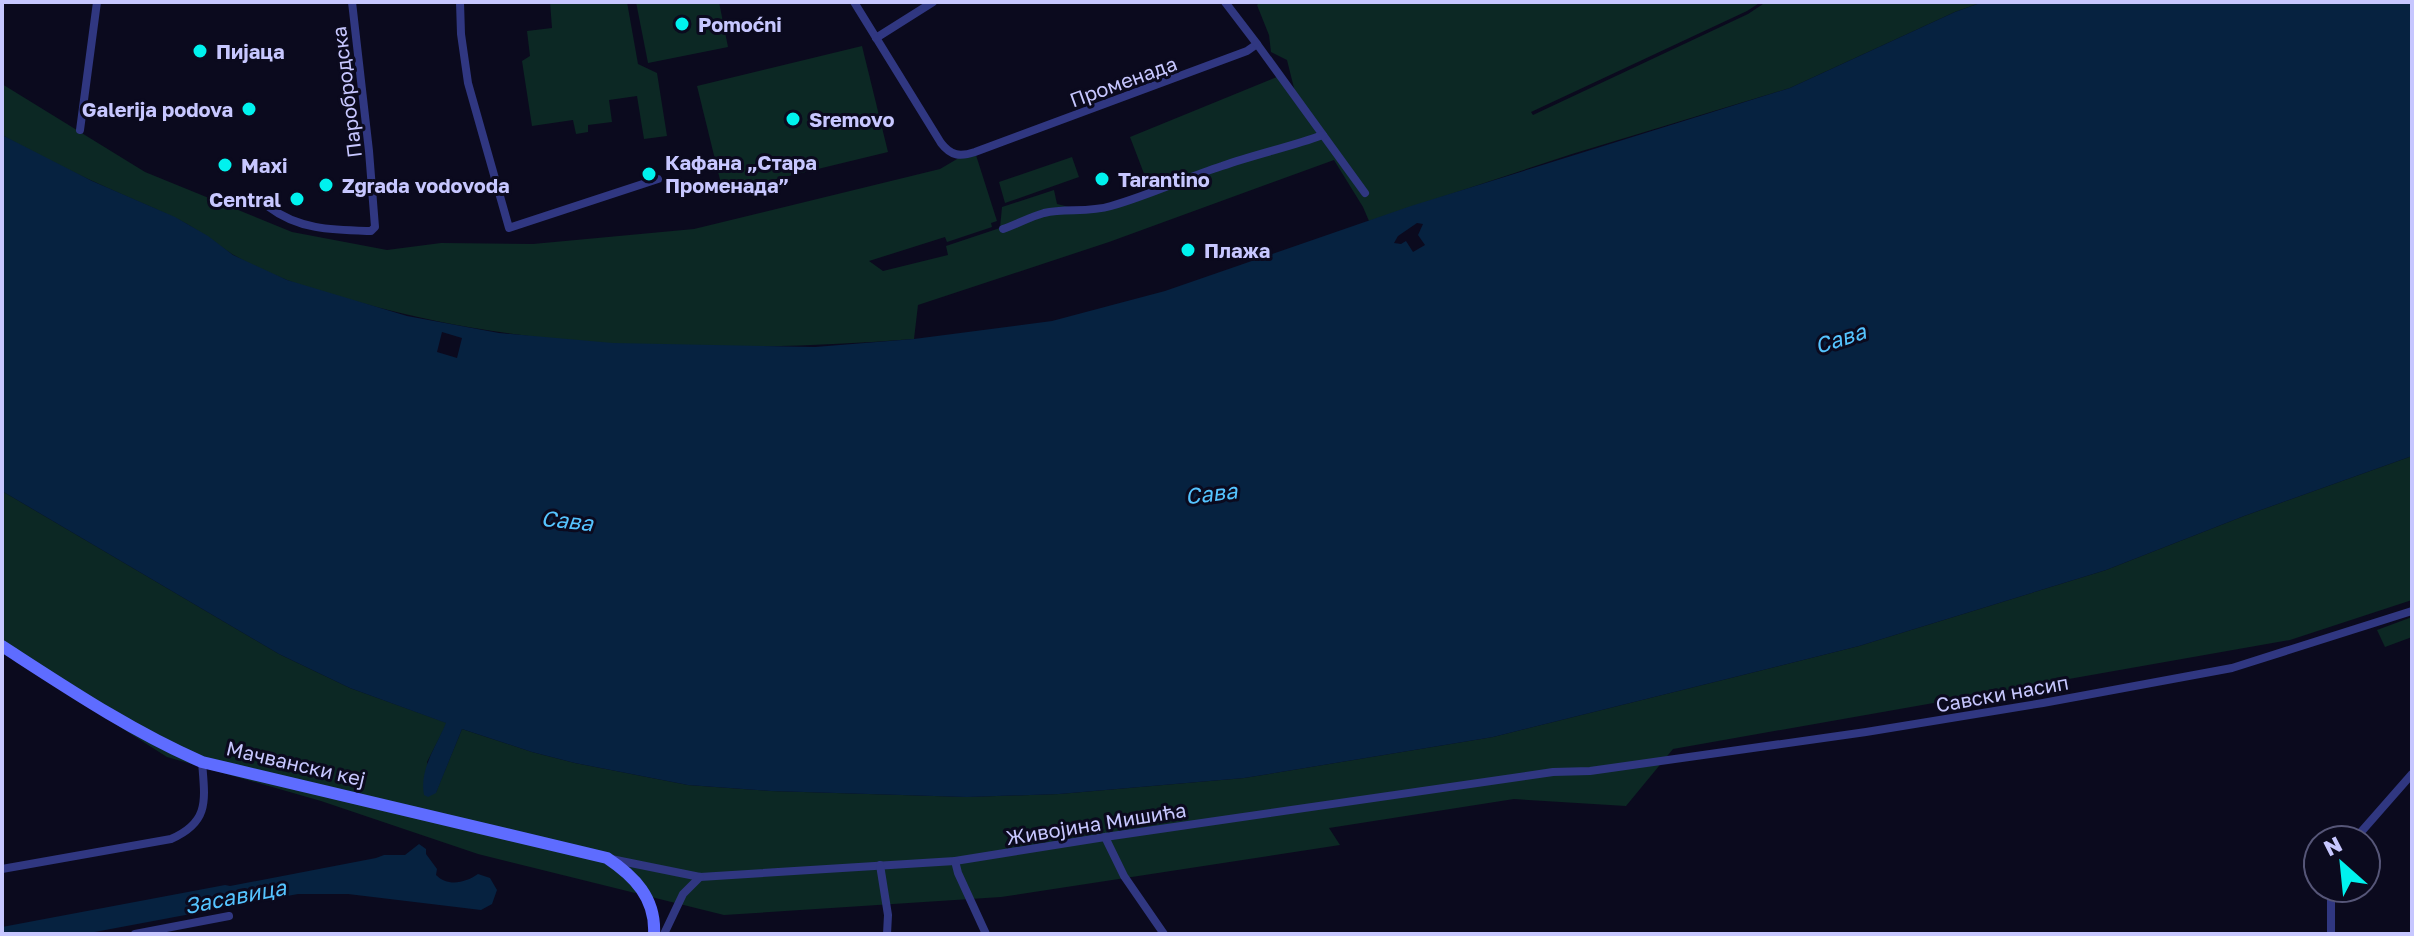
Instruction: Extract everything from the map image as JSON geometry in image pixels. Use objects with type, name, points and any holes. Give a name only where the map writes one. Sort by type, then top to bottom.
[{"type":"street","points":[[80,130],[97,2]]},
{"type":"street","name":"Паробродска","points":[[269,207],[286,220],[327,230],[371,231],[376,226],[352,2]]},
{"type":"street","points":[[460,2],[468,83],[509,228],[658,179]]},
{"type":"street","points":[[854,2],[876,38],[933,2]]},
{"type":"street","points":[[1238,2],[1226,5],[1365,193]]},
{"type":"street","name":"Променада","points":[[876,38],[941,143],[954,155],[975,152],[1221,62],[1257,44]]},
{"type":"street","points":[[1003,229],[1043,214],[1108,207],[1227,164],[1285,149],[1323,135]]},
{"type":"street","name":"Савски насип","points":[[1590,771],[1866,732],[2232,668],[2412,611]]},
{"type":"street","name":"Мачвански кеј","points":[[2,646],[106,712],[202,762],[607,858]]},
{"type":"street","points":[[2,869],[171,839],[187,832],[198,821],[204,799],[202,762]]},
{"type":"street","name":"Живојина Мишића","points":[[607,858],[700,877],[955,861],[1553,772],[1590,771]]},
{"type":"street","points":[[2368,824],[2412,774]]},
{"type":"street","points":[[1105,837],[1124,876],[1164,934]]},
{"type":"street","points":[[607,858],[634,878],[643,891],[651,908],[654,934]]},
{"type":"street","points":[[955,861],[986,934]]},
{"type":"street","points":[[880,865],[888,915],[887,934]]},
{"type":"street","points":[[664,934],[683,894],[700,877]]},
{"type":"street","points":[[2331,904],[2331,934]]},
{"type":"street","points":[[135,934],[229,916]]},
{"type":"green space","points":[[550,2],[627,2],[638,64],[657,73],[667,136],[644,139],[637,96],[609,100],[612,122],[588,125],[588,132],[576,134],[573,120],[532,126],[522,61],[530,56],[527,31],[552,28]]},
{"type":"green space","name":"Pomoćni","points":[[636,2],[719,2],[728,47],[648,63]]},
{"type":"green space","points":[[1260,2],[1761,2],[1531,112],[1533,115],[1748,14],[1766,2],[1983,2],[1790,88],[1572,154],[1369,221],[1334,160],[1109,242],[918,305],[914,339],[845,344],[706,347],[566,340],[497,332],[362,303],[296,284],[252,265],[179,220],[64,168],[2,135],[2,84],[145,172],[292,232],[387,250],[441,243],[533,244],[694,229],[940,169],[969,152],[975,152],[997,221],[991,223],[992,227],[947,242],[945,237],[869,261],[883,271],[948,255],[946,246],[1000,228],[1002,207],[1054,190],[1057,204],[1089,212],[1151,192],[1130,137],[1277,77],[1299,108],[1287,60],[1271,52],[1269,35],[1257,5]]},
{"type":"green space","name":"Sremovo","points":[[862,46],[888,152],[723,192],[697,86]]},
{"type":"green space","points":[[1072,157],[1079,177],[1005,203],[999,182]]},
{"type":"green space","points":[[2412,456],[2412,600],[2290,640],[1673,749],[1626,806],[1514,799],[1329,828],[1340,845],[1001,897],[724,915],[478,854],[321,801],[167,757],[2,652],[2,491],[279,654],[350,688],[447,723],[427,762],[436,792],[462,729],[575,763],[688,785],[771,791],[967,797],[1059,794],[1244,778],[1493,737],[1859,646],[2106,570],[2244,516]]},
{"type":"green space","points":[[2412,617],[2412,637],[2385,647],[2377,630]]},
{"type":"water","name":"Сава","points":[[1983,2],[2412,2],[2412,456],[2244,516],[2106,570],[1859,646],[1493,737],[1244,778],[1059,794],[967,797],[771,791],[688,785],[575,763],[462,729],[436,793],[428,797],[424,795],[424,776],[446,723],[350,688],[279,654],[2,491],[2,135],[92,181],[175,217],[233,255],[287,280],[407,316],[499,333],[613,343],[815,347],[914,339],[1052,321],[1165,291],[1411,206],[1790,88]]},
{"type":"water","name":"Засавица","points":[[419,844],[426,849],[426,854],[437,869],[436,875],[441,879],[457,882],[478,874],[490,878],[497,890],[492,904],[481,910],[348,894],[298,894],[84,934],[2,934],[2,927],[384,855],[405,855]]},
{"type":"pier","points":[[1417,223],[1423,224],[1418,235],[1425,245],[1413,252],[1406,241],[1394,243],[1398,236]]},
{"type":"pier","points":[[442,332],[462,338],[457,358],[437,352]]},
{"type":"place","name":"Pomoćni","points":[[682,24]]},
{"type":"place","name":"Пијаца","points":[[200,51]]},
{"type":"place","name":"Galerija podova","points":[[249,109]]},
{"type":"place","name":"Sremovo","points":[[793,119]]},
{"type":"place","name":"Maxi","points":[[225,165]]},
{"type":"place","name":"Кафана „Стара Променада”","points":[[649,174]]},
{"type":"place","name":"Tarantino","points":[[1102,179]]},
{"type":"place","name":"Zgrada vodovoda","points":[[326,185]]},
{"type":"place","name":"Central","points":[[297,199]]},
{"type":"place","name":"Плажа","points":[[1188,250]]}]
